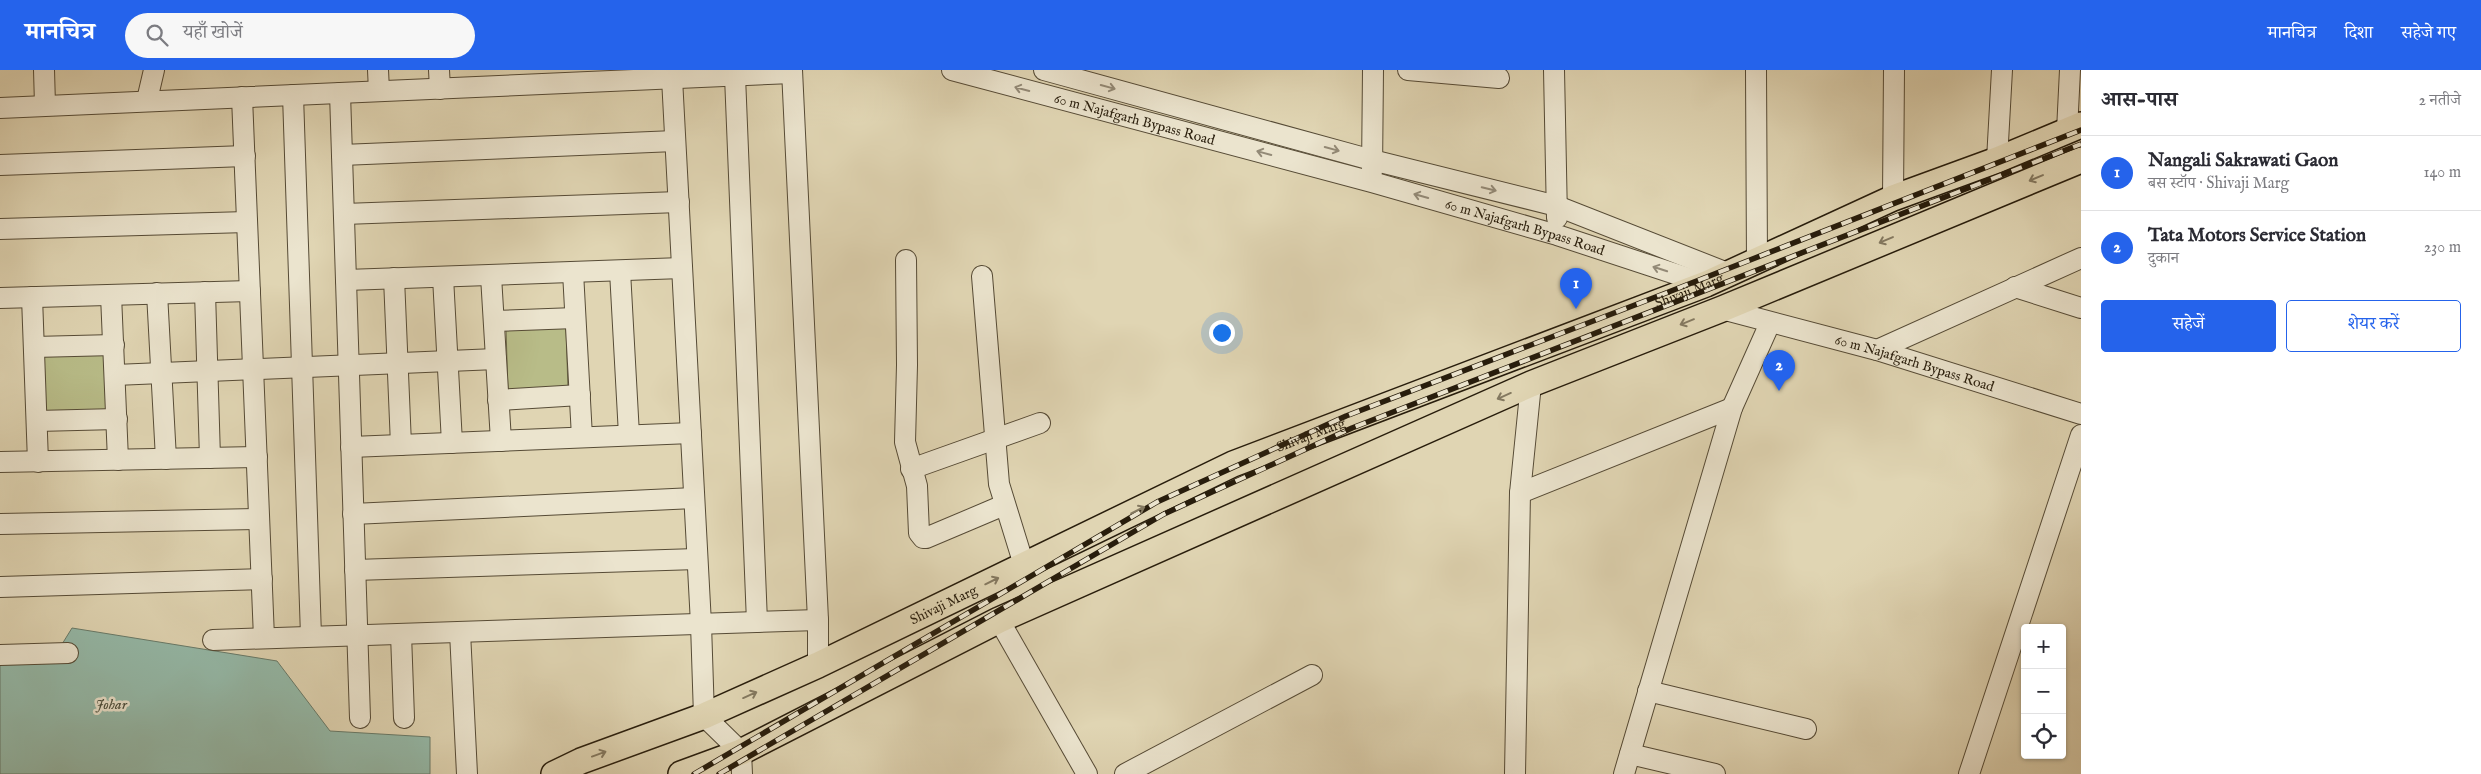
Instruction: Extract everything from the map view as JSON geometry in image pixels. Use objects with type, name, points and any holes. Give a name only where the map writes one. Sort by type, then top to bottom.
[{"type":"main road","name":"Shivaji Marg","points":[[554,774],[581,761],[704,716],[818,665],[1233,464],[1706,284],[1893,198],[1997,160],[2074,128]]},
{"type":"main road","name":"Shivaji Marg","points":[[684,773],[742,763],[998,620],[1531,384],[1722,308],[2081,160]]},
{"type":"main road","name":"60 m Najafgarh Bypass Road","points":[[1730,274],[1749,297]]},
{"type":"main road","points":[[1706,284],[1722,308]]},
{"type":"street","points":[[44,70],[45,105]]},
{"type":"street","points":[[147,100],[154,70]]},
{"type":"street","points":[[378,70],[379,91]]},
{"type":"street","name":"60 m Najafgarh Bypass Road","points":[[952,70],[1372,182],[1557,235],[1706,284]]},
{"type":"street","name":"60 m Najafgarh Bypass Road","points":[[1044,70],[1372,160],[1557,206],[1730,274]]},
{"type":"street","points":[[1372,182],[1373,70]]},
{"type":"street","points":[[1408,70],[1498,78]]},
{"type":"street","points":[[1554,70],[1557,235]]},
{"type":"street","points":[[1756,70],[1757,262]]},
{"type":"street","points":[[1893,198],[1894,70]]},
{"type":"street","points":[[1997,160],[2002,70]]},
{"type":"street","points":[[2070,70],[2074,128]]},
{"type":"street","points":[[0,108],[379,91],[440,79],[672,78],[792,72],[818,620],[818,665]]},
{"type":"street","points":[[735,76],[757,622]]},
{"type":"street","points":[[672,78],[701,624],[704,716],[742,763]]},
{"type":"street","points":[[340,93],[360,718]]},
{"type":"street","points":[[293,95],[311,636]]},
{"type":"street","points":[[242,97],[264,638]]},
{"type":"street","points":[[342,155],[675,140]]},
{"type":"street","points":[[0,164],[244,156]]},
{"type":"street","points":[[344,214],[678,202]]},
{"type":"street","points":[[0,229],[247,222]]},
{"type":"street","points":[[1877,350],[2081,258]]},
{"type":"street","points":[[906,260],[907,365],[905,442],[918,495],[919,533],[923,538],[1004,505]]},
{"type":"street","points":[[346,280],[682,268]]},
{"type":"street","points":[[620,271],[629,436]]},
{"type":"street","points":[[573,272],[582,437]]},
{"type":"street","points":[[491,276],[501,441]]},
{"type":"street","points":[[982,276],[999,484],[1024,565]]},
{"type":"street","points":[[443,277],[452,443]]},
{"type":"street","points":[[394,278],[401,445]]},
{"type":"street","points":[[2015,287],[2081,308]]},
{"type":"street","points":[[0,298],[250,291]]},
{"type":"street","points":[[205,292],[210,458]]},
{"type":"street","points":[[157,293],[166,459]]},
{"type":"street","points":[[111,295],[118,460]]},
{"type":"street","points":[[32,297],[38,462]]},
{"type":"street","name":"60 m Najafgarh Bypass Road","points":[[1722,308],[1770,323],[1877,350],[2081,414]]},
{"type":"street","points":[[494,322],[575,318]]},
{"type":"street","points":[[1624,774],[1732,408],[1770,323]]},
{"type":"street","points":[[34,347],[114,345]]},
{"type":"street","points":[[115,375],[496,359]]},
{"type":"street","points":[[1516,774],[1520,493],[1531,384]]},
{"type":"street","points":[[498,400],[580,395]]},
{"type":"street","points":[[1520,493],[1732,408]]},
{"type":"street","points":[[37,421],[117,419]]},
{"type":"street","points":[[911,468],[994,440],[1040,422]]},
{"type":"street","points":[[351,447],[691,433]]},
{"type":"street","points":[[1969,774],[2081,435]]},
{"type":"street","points":[[0,462],[257,457]]},
{"type":"street","points":[[353,514],[694,498]]},
{"type":"street","points":[[0,524],[259,520]]},
{"type":"street","points":[[355,570],[697,558]]},
{"type":"street","points":[[0,587],[262,579]]},
{"type":"street","points":[[213,640],[818,620]]},
{"type":"street","points":[[998,620],[1087,774]]},
{"type":"street","points":[[460,632],[467,774]]},
{"type":"street","points":[[401,634],[404,718]]},
{"type":"street","points":[[0,654],[68,653]]},
{"type":"street","points":[[1125,774],[1312,675]]},
{"type":"street","points":[[1648,691],[1806,729]]},
{"type":"street","points":[[1630,754],[1714,774]]},
{"type":"green space","points":[[566,326],[568,391],[508,394],[506,328]]},
{"type":"green space","points":[[110,349],[112,416],[46,418],[44,352]]},
{"type":"water","name":"Johar","points":[[72,628],[277,661],[330,731],[430,737],[430,774],[0,774],[0,663],[51,662]]},
{"type":"railway","points":[[694,774],[1157,502],[1346,416],[2081,130]]},
{"type":"railway","points":[[719,774],[1164,514],[1352,428],[2081,144]]},
{"type":"place","name":"Nangali Sakrawati Gaon","points":[[1576,309]]},
{"type":"place","name":"Tata Motors Service Station","points":[[1779,391]]}]
